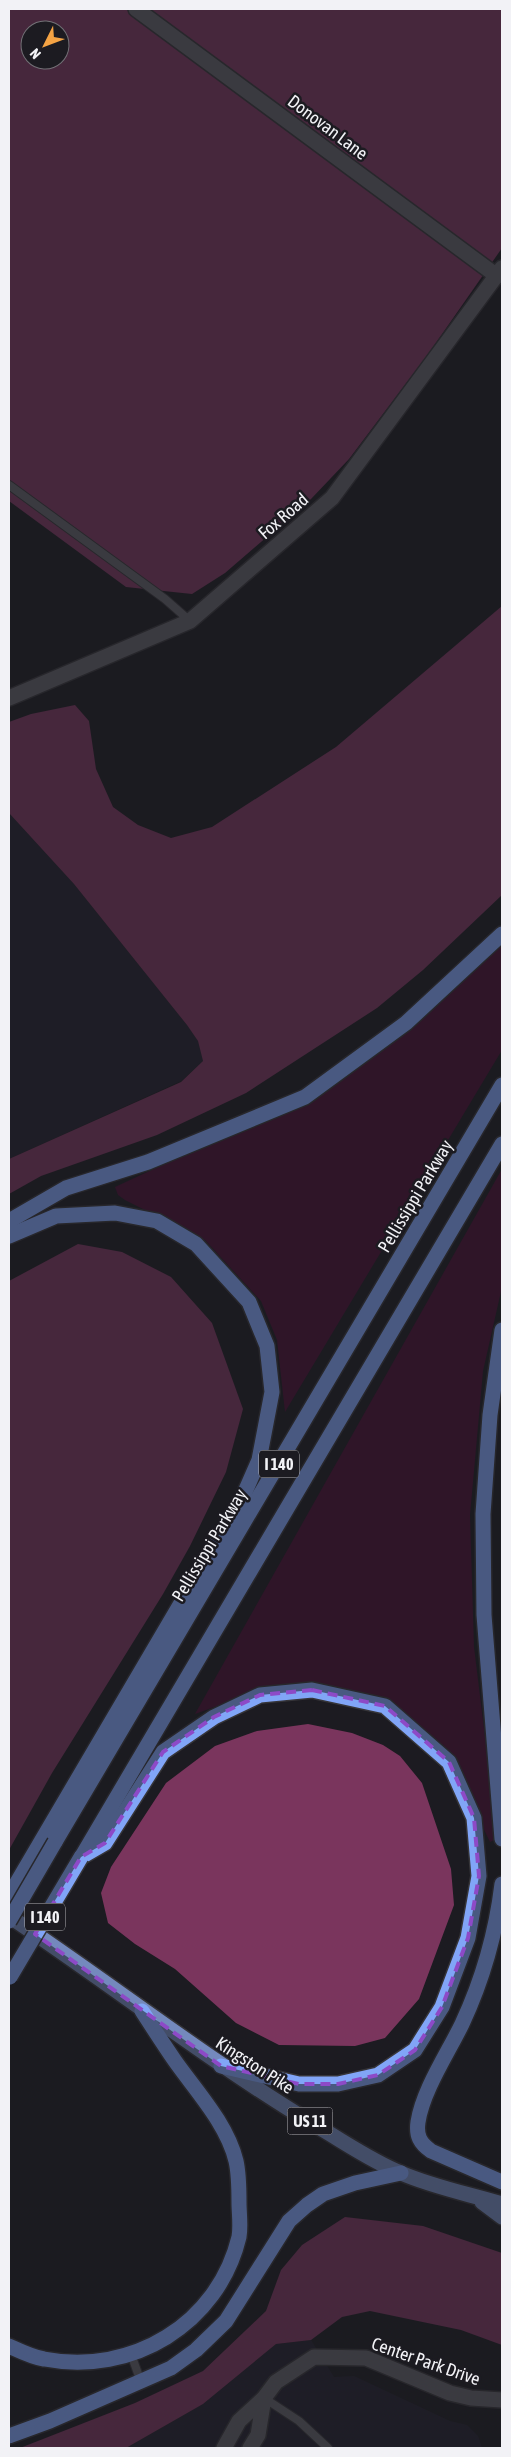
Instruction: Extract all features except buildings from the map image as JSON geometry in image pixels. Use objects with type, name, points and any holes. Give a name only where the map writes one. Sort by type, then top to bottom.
[{"type":"highway","points":[[9,1221],[66,1188],[148,1162],[305,1097],[406,1023],[502,934]]},
{"type":"highway","name":"Pellissippi Parkway","points":[[9,1921],[502,1085]]},
{"type":"highway","name":"I 140","points":[[9,1978],[502,1144]]},
{"type":"highway","points":[[9,1236],[56,1216],[115,1213],[157,1221],[196,1244],[248,1302],[267,1346],[272,1392],[259,1460],[241,1501],[11,1892]]},
{"type":"highway","points":[[502,1330],[490,1415],[483,1524],[484,1615],[502,1839]]},
{"type":"highway","points":[[81,1857],[105,1843],[163,1752],[214,1717],[260,1695],[312,1690],[385,1706],[449,1762],[474,1818],[479,1876],[468,1938],[442,2007],[415,2050],[378,2075],[338,2084],[299,2084],[221,2066]]},
{"type":"highway","points":[[502,1884],[499,1915],[486,1964],[462,2022],[424,2102],[417,2132],[422,2144],[431,2151],[502,2182]]},
{"type":"highway","points":[[9,2346],[44,2359],[65,2361],[94,2361],[132,2354],[152,2347],[180,2328],[202,2308],[230,2265],[239,2235],[239,2186],[236,2161],[226,2134],[142,2011]]},
{"type":"highway","points":[[9,2436],[171,2368],[190,2354],[226,2321],[289,2221],[307,2205],[323,2194],[355,2183],[401,2173]]},
{"type":"main road","name":"Kingston Pike","points":[[9,1916],[80,1963],[142,2011],[221,2066],[280,2104],[401,2173],[502,2204]]},
{"type":"main road","points":[[473,2195],[502,2217]]},
{"type":"street","name":"Donovan Lane","points":[[136,9],[500,272]]},
{"type":"street","name":"Fox Road","points":[[9,698],[190,621],[332,498],[500,272]]},
{"type":"street","name":"Center Park Drive","points":[[224,2448],[239,2420],[264,2398],[276,2382],[314,2357],[366,2358],[450,2393],[471,2398],[502,2400]]},
{"type":"street","points":[[250,2448],[258,2435],[264,2398]]},
{"type":"lane","points":[[9,485],[165,599],[190,621]]},
{"type":"lane","points":[[132,2354],[141,2382]]},
{"type":"lane","points":[[264,2398],[299,2422],[328,2448]]},
{"type":"highlighted area","points":[[312,1690],[385,1706],[449,1762],[474,1818],[479,1876],[468,1938],[442,2007],[415,2050],[378,2075],[338,2084],[299,2084],[221,2066],[35,1934],[81,1857],[105,1843],[163,1752],[214,1717],[260,1695]]},
{"type":"shaded area","points":[[9,9],[502,9],[502,248],[426,357],[349,459],[311,499],[225,573],[192,594],[126,587],[9,501]]},
{"type":"shaded area","points":[[502,606],[502,895],[423,970],[377,1008],[246,1093],[157,1135],[41,1176],[9,1194],[9,1159],[181,1082],[203,1061],[198,1041],[187,1025],[74,884],[9,813],[9,722],[31,714],[75,705],[89,721],[96,769],[113,807],[138,825],[171,838],[212,827],[336,747]]},
{"type":"shaded area","points":[[9,813],[74,884],[187,1025],[198,1041],[203,1061],[181,1081],[9,1159]]},
{"type":"shaded area","points":[[502,943],[502,1050],[285,1412],[277,1340],[261,1301],[205,1240],[125,1200],[118,1195],[115,1187],[318,1093]]},
{"type":"shaded area","points":[[502,1169],[502,1287],[483,1371],[470,1515],[474,1647],[498,1843],[494,1840],[490,1842],[444,1746],[375,1699],[336,1690],[272,1686],[195,1714]]},
{"type":"shaded area","points":[[78,1244],[122,1252],[171,1277],[212,1323],[243,1409],[226,1472],[190,1546],[163,1594],[52,1773],[9,1850],[9,1281]]},
{"type":"shaded area","points":[[308,1724],[352,1733],[383,1745],[400,1756],[422,1783],[451,1869],[454,1905],[419,1999],[385,2038],[355,2046],[279,2045],[236,2023],[175,1969],[135,1944],[108,1923],[101,1893],[111,1867],[166,1783],[215,1746],[257,1731]]},
{"type":"shaded area","points":[[345,2217],[423,2226],[502,2253],[502,2345],[461,2330],[370,2311],[342,2317],[311,2340],[276,2344],[203,2404],[126,2448],[20,2448],[135,2403],[203,2371],[266,2311],[281,2270],[302,2245]]},
{"type":"shaded area","points":[[311,2340],[334,2377],[354,2376],[450,2421],[467,2425],[478,2436],[482,2448],[126,2448],[203,2404],[276,2344]]}]
